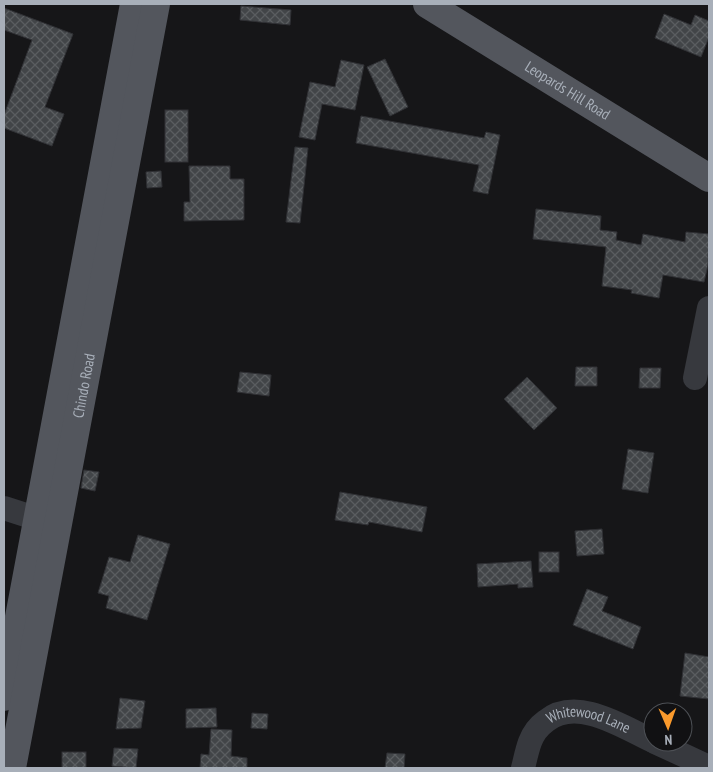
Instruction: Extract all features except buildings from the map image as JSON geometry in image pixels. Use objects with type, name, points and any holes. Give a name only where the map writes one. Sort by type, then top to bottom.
[{"type":"main road","name":"Chindo Road","points":[[12,768],[48,521],[134,4]]},
{"type":"main road","name":"Chindo Road","points":[[4,697],[48,521],[156,4]]},
{"type":"main road","name":"Leopards Hill Road","points":[[427,4],[454,11],[709,178]]},
{"type":"street","points":[[695,378],[709,308]]},
{"type":"street","points":[[4,508],[48,521]]},
{"type":"street","name":"Whitewood Lane","points":[[523,768],[530,741],[539,727],[554,714],[572,711],[593,714],[643,737]]},
{"type":"street","name":"Whitewood Lane","points":[[676,752],[709,767]]}]
